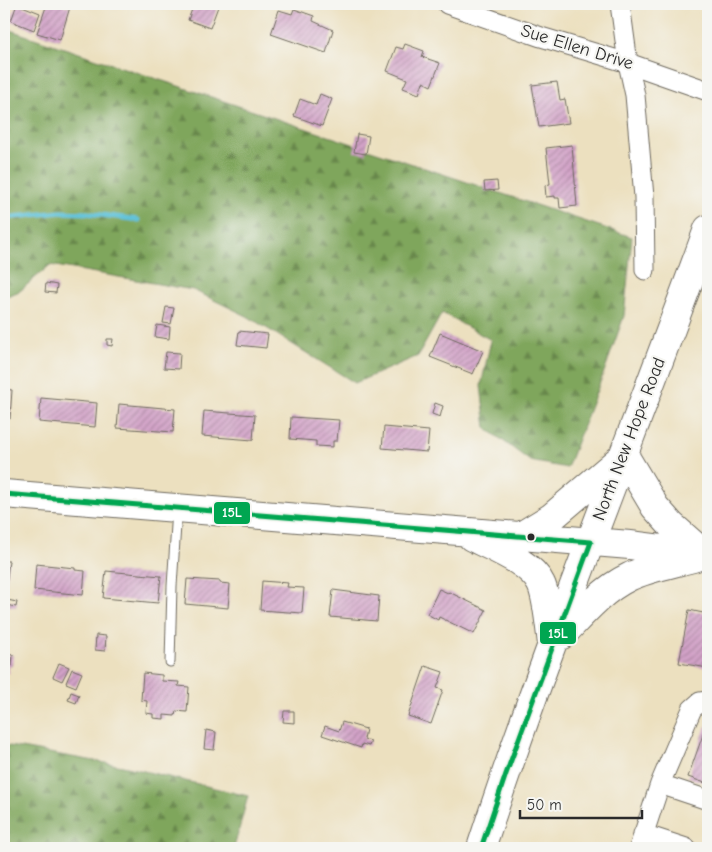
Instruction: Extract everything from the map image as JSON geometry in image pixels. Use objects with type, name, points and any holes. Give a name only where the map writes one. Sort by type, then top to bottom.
[{"type":"main road","name":"North New Hope Road","points":[[481,848],[503,782],[592,542],[607,496],[708,229]]},
{"type":"main road","points":[[520,536],[552,517],[624,455],[655,507],[671,525],[706,555]]},
{"type":"main road","points":[[4,494],[592,542],[706,555]]},
{"type":"main road","points":[[463,532],[525,565],[537,576],[543,586],[553,646]]},
{"type":"main road","points":[[553,646],[589,606],[618,582],[631,576],[706,555]]},
{"type":"street","name":"Sue Ellen Drive","points":[[447,4],[541,37],[628,63],[708,91]]},
{"type":"street","points":[[620,4],[628,63],[635,95],[644,197],[645,270]]},
{"type":"street","points":[[686,848],[641,841],[660,784],[692,709],[700,702],[708,701]]},
{"type":"street","points":[[660,784],[708,800]]},
{"type":"lane","points":[[170,662],[172,586],[178,508]]},
{"type":"green space","points":[[4,28],[632,237],[624,316],[567,468],[530,461],[486,428],[481,386],[491,340],[442,313],[418,356],[355,383],[247,316],[193,290],[50,265],[20,291],[4,297]]},
{"type":"green space","points":[[4,745],[123,766],[248,796],[234,848],[4,848]]},
{"type":"building","points":[[17,4],[40,13],[34,30],[11,21]]},
{"type":"building","points":[[47,4],[59,4],[70,7],[60,40],[37,33]]},
{"type":"building","points":[[194,4],[219,4],[210,28],[188,20]]},
{"type":"building","points":[[294,9],[314,16],[313,21],[333,30],[326,53],[271,34],[279,10],[292,14]]},
{"type":"building","points":[[405,44],[424,51],[422,57],[440,63],[431,86],[423,82],[419,94],[403,88],[407,79],[387,71],[396,47],[403,49]]},
{"type":"building","points":[[557,82],[560,100],[565,99],[569,123],[539,127],[532,85]]},
{"type":"building","points":[[320,94],[332,99],[322,126],[294,116],[300,99],[316,105]]},
{"type":"building","points":[[357,134],[369,136],[366,154],[354,152]]},
{"type":"building","points":[[572,145],[577,206],[560,208],[559,198],[555,198],[555,196],[546,197],[545,185],[550,184],[546,148]]},
{"type":"building","points":[[497,181],[498,190],[485,191],[484,182]]},
{"type":"building","points":[[46,283],[57,285],[56,293],[45,292]]},
{"type":"building","points":[[166,307],[174,308],[171,324],[163,323]]},
{"type":"building","points":[[157,325],[170,327],[169,339],[155,337]]},
{"type":"building","points":[[239,331],[268,334],[266,348],[237,345]]},
{"type":"building","points":[[440,333],[483,351],[473,374],[430,357]]},
{"type":"building","points":[[107,339],[113,339],[112,346],[107,345]]},
{"type":"building","points":[[166,352],[180,353],[179,369],[164,368]]},
{"type":"building","points":[[4,389],[12,390],[10,419],[4,418]]},
{"type":"building","points":[[41,398],[97,403],[95,427],[39,422]]},
{"type":"building","points":[[435,403],[443,406],[440,417],[432,414]]},
{"type":"building","points":[[119,404],[175,409],[173,432],[117,428]]},
{"type":"building","points":[[204,411],[255,415],[253,440],[202,436]]},
{"type":"building","points":[[291,417],[339,420],[337,441],[333,441],[333,447],[316,446],[316,441],[290,439]]},
{"type":"building","points":[[384,427],[429,431],[427,452],[382,448]]},
{"type":"building","points":[[4,561],[9,561],[6,586],[4,585]]},
{"type":"building","points":[[36,564],[75,568],[75,570],[85,571],[83,595],[34,590]]},
{"type":"building","points":[[106,571],[161,576],[158,603],[103,598]]},
{"type":"building","points":[[187,579],[220,581],[220,583],[230,584],[228,608],[185,604]]},
{"type":"building","points":[[262,581],[288,583],[287,587],[304,588],[302,613],[260,610]]},
{"type":"building","points":[[439,589],[486,610],[474,634],[439,617],[438,620],[427,614]]},
{"type":"building","points":[[333,590],[379,596],[377,621],[330,617]]},
{"type":"building","points":[[7,600],[17,602],[16,607],[6,605]]},
{"type":"building","points":[[689,610],[708,614],[708,668],[679,663]]},
{"type":"building","points":[[96,635],[106,636],[105,651],[95,650]]},
{"type":"building","points":[[4,654],[13,655],[12,666],[9,666],[9,673],[4,673]]},
{"type":"building","points":[[59,663],[69,667],[62,681],[53,677]]},
{"type":"building","points":[[425,666],[443,672],[437,688],[443,690],[431,724],[408,716]]},
{"type":"building","points":[[72,669],[82,673],[76,687],[66,683]]},
{"type":"building","points":[[143,673],[162,675],[162,681],[179,682],[178,686],[189,687],[187,712],[176,711],[175,716],[164,715],[164,719],[153,718],[153,714],[146,713],[147,701],[141,700]]},
{"type":"building","points":[[71,692],[79,695],[76,703],[68,700]]},
{"type":"building","points":[[284,711],[294,711],[294,723],[283,722]]},
{"type":"building","points":[[342,722],[366,729],[364,739],[371,741],[369,746],[362,744],[361,748],[322,735],[325,726],[339,731]]},
{"type":"building","points":[[706,726],[708,727],[708,784],[688,777]]},
{"type":"building","points":[[206,730],[216,732],[214,750],[204,749]]},
{"type":"waterway","points":[[4,218],[61,212],[87,213],[138,220]]},
{"type":"transit line","name":"15L","points":[[4,494],[591,542],[506,774],[481,848]]}]
